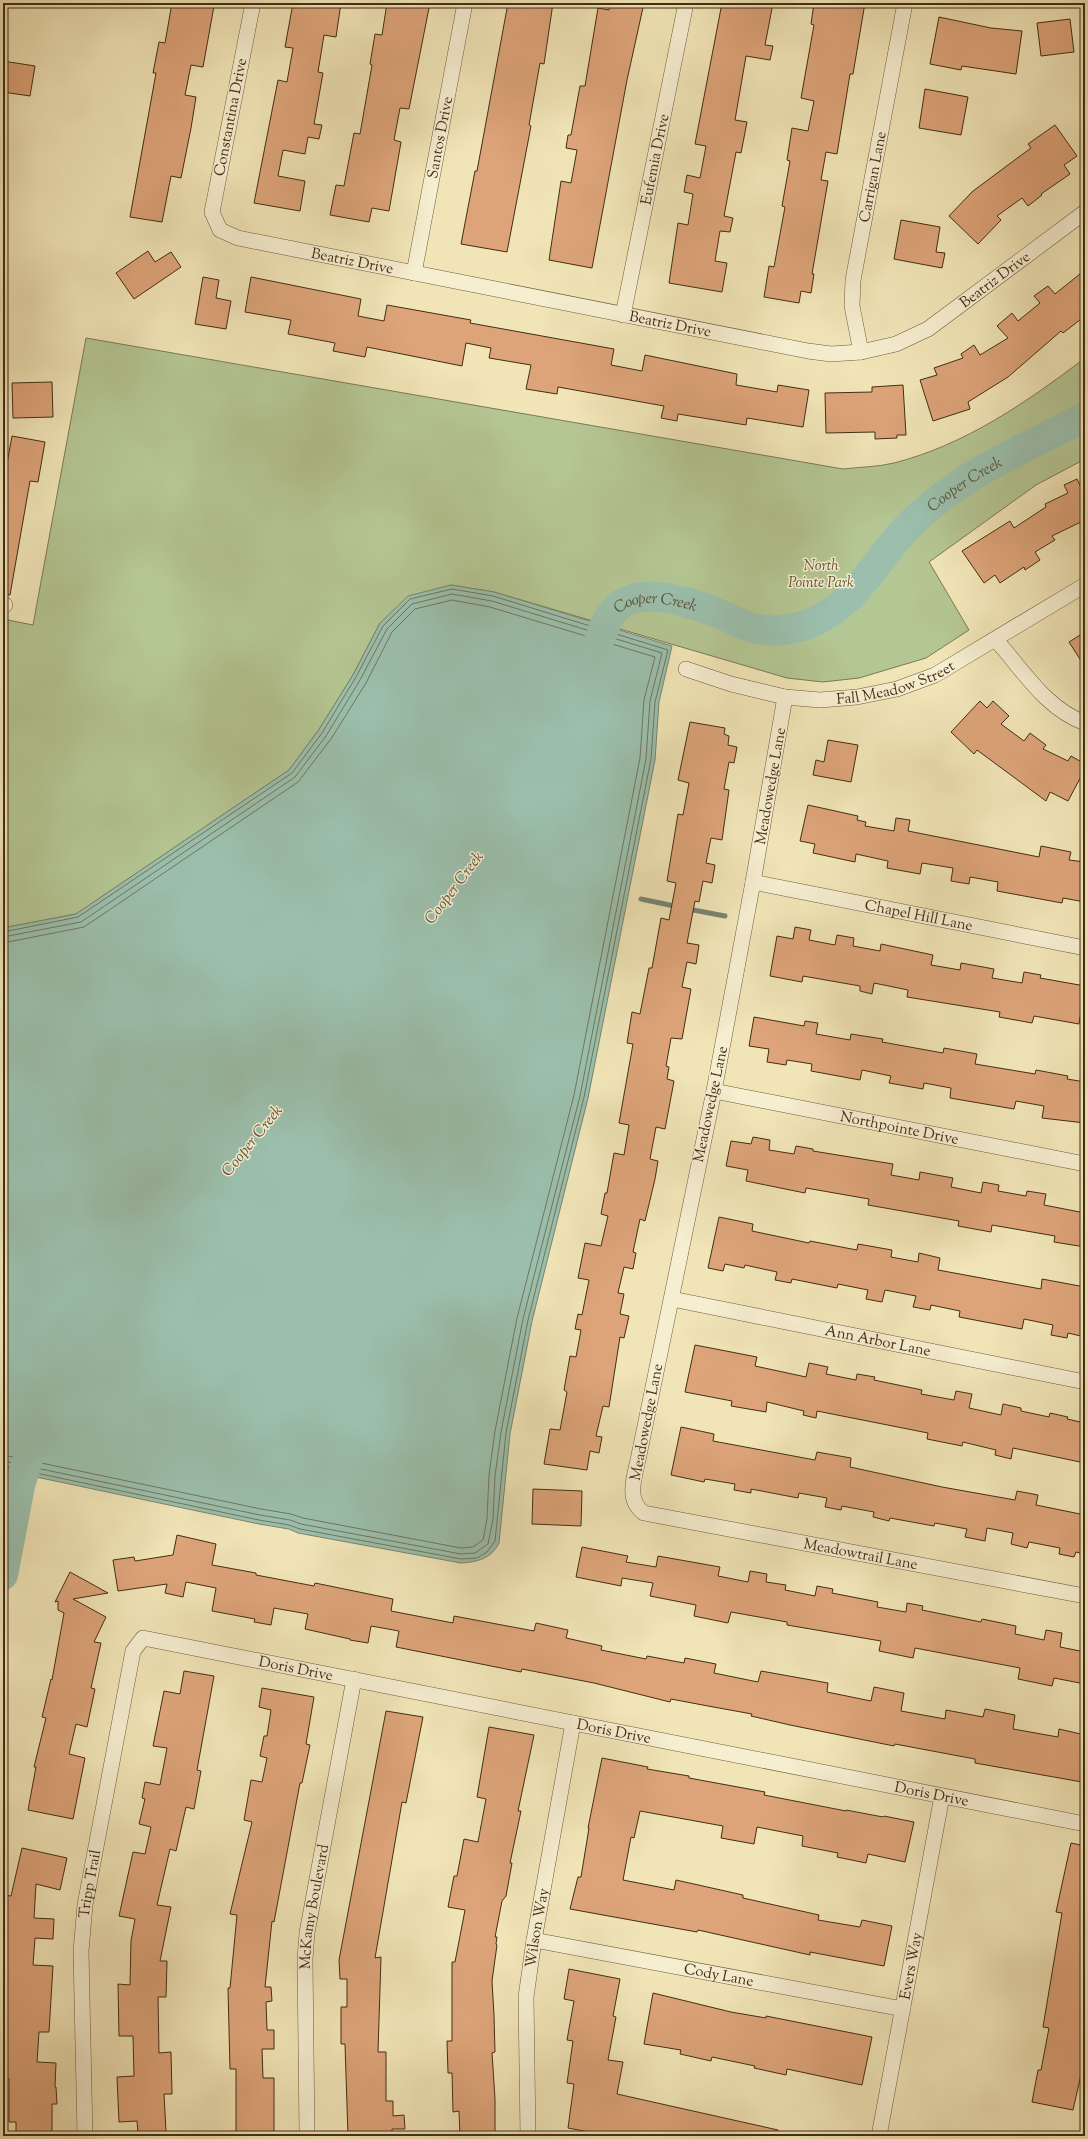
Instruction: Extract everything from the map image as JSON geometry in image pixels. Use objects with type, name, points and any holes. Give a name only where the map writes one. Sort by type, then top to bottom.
[{"type":"street","name":"Constantina Drive","points":[[220,230],[212,212],[253,3]]},
{"type":"street","name":"Santos Drive","points":[[414,273],[465,3]]},
{"type":"street","name":"Eufemia Drive","points":[[624,315],[686,3]]},
{"type":"street","name":"Carrigan Lane","points":[[861,352],[852,306],[853,280],[906,3]]},
{"type":"street","name":"Beatriz Drive","points":[[220,230],[238,238],[808,351],[831,354],[861,352],[896,344],[928,329],[1085,212]]},
{"type":"street","name":"Fall Meadow Street","points":[[686,669],[731,684],[785,697],[820,700],[857,697],[897,689],[935,676],[1085,585]]},
{"type":"street","points":[[996,640],[1036,690],[1053,704],[1085,723]]},
{"type":"street","name":"Meadowedge Lane","points":[[638,1509],[632,1492],[650,1396],[672,1299],[689,1204],[714,1091],[754,882],[785,697]]},
{"type":"street","name":"Chapel Hill Lane","points":[[754,882],[1085,948]]},
{"type":"street","name":"Northpointe Drive","points":[[714,1091],[1085,1164]]},
{"type":"street","name":"Ann Arbor Lane","points":[[672,1299],[1085,1382]]},
{"type":"street","name":"Meadowtrail Lane","points":[[638,1509],[644,1513],[1085,1596]]},
{"type":"street","name":"Doris Drive","points":[[143,1638],[1085,1824]]},
{"type":"street","name":"Tripp Trail","points":[[85,2136],[81,1951],[85,1905],[134,1651],[143,1638]]},
{"type":"street","name":"McKamy Boulevard","points":[[307,2136],[304,1959],[307,1933],[354,1679]]},
{"type":"street","name":"Wilson Way","points":[[528,2136],[526,1997],[534,1940],[573,1723]]},
{"type":"street","name":"Evers Way","points":[[878,2136],[942,1796]]},
{"type":"street","name":"Cody Lane","points":[[534,1940],[903,2009]]},
{"type":"green space","name":"North Pointe Park","points":[[86,338],[843,469],[894,463],[946,445],[1018,406],[1085,358],[1085,459],[1036,485],[929,562],[969,630],[926,658],[859,678],[823,682],[787,678],[494,592],[451,585],[380,623],[353,675],[318,731],[289,770],[76,914],[3,928],[3,619],[33,625]]},
{"type":"water","points":[[451,585],[494,592],[672,646],[659,702],[655,760],[588,1098],[532,1321],[510,1434],[499,1543],[492,1553],[483,1559],[461,1563],[298,1533],[289,1529],[3,1470],[3,928],[76,914],[289,770],[318,731],[353,675],[380,623],[408,596]]},
{"type":"building","points":[[172,3],[195,3],[214,6],[203,67],[191,65],[185,95],[196,97],[191,128],[181,178],[171,176],[162,222],[130,217],[156,73],[153,73],[159,42],[165,43]]},
{"type":"building","points":[[293,3],[341,3],[336,37],[324,35],[318,72],[323,73],[314,124],[322,125],[319,139],[308,137],[305,154],[283,150],[278,176],[305,181],[300,211],[254,203],[278,80],[287,82],[293,48],[285,47]]},
{"type":"building","points":[[387,3],[430,3],[409,109],[400,108],[394,140],[401,142],[389,211],[372,208],[369,222],[330,215],[336,185],[344,186],[354,133],[360,134],[372,65],[370,64],[375,34],[382,35]]},
{"type":"building","points":[[508,3],[553,3],[544,64],[540,63],[529,125],[531,126],[507,252],[461,244],[475,171],[477,171]]},
{"type":"building","points":[[610,3],[644,3],[627,80],[592,268],[549,260],[561,181],[571,183],[577,150],[566,148],[568,135],[571,135],[580,86],[585,86],[598,8],[609,10]]},
{"type":"building","points":[[722,3],[773,3],[765,45],[773,46],[770,60],[746,56],[735,120],[747,122],[741,153],[736,152],[724,216],[733,218],[730,232],[720,231],[715,261],[727,263],[722,292],[669,283],[678,223],[688,225],[693,194],[684,192],[687,175],[700,178],[706,146],[695,144]]},
{"type":"building","points":[[814,3],[865,3],[853,74],[850,74],[837,154],[826,152],[821,180],[828,181],[812,274],[814,274],[811,293],[801,291],[799,303],[764,297],[769,266],[774,267],[785,207],[782,206],[790,161],[787,160],[792,128],[808,131],[814,101],[801,98],[814,25],[811,24]]},
{"type":"building","points":[[939,17],[991,28],[1022,31],[1016,74],[962,66],[961,70],[930,64]]},
{"type":"building","points":[[1070,19],[1074,52],[1041,56],[1037,23]]},
{"type":"building","points":[[3,61],[35,66],[30,96],[3,92]]},
{"type":"building","points":[[925,89],[968,97],[961,135],[919,128]]},
{"type":"building","points":[[1055,125],[1077,156],[1064,165],[1070,174],[1041,194],[1042,195],[1028,206],[1022,198],[997,216],[1001,220],[978,244],[949,216],[973,191],[1031,148],[1028,144]]},
{"type":"building","points":[[901,220],[940,227],[936,252],[945,253],[942,268],[894,259]]},
{"type":"building","points":[[148,251],[155,262],[171,252],[181,267],[134,299],[116,273]]},
{"type":"building","points":[[1085,270],[1085,316],[1063,333],[1061,331],[1008,377],[968,402],[970,409],[933,421],[920,380],[937,375],[934,368],[963,358],[961,354],[974,345],[980,355],[1008,338],[997,326],[1012,313],[1018,321],[1040,303],[1034,296],[1048,286],[1055,294]]},
{"type":"building","points":[[203,277],[219,280],[216,298],[231,301],[226,329],[195,324]]},
{"type":"building","points":[[251,277],[361,299],[358,316],[384,321],[387,305],[471,320],[470,323],[614,349],[611,365],[642,371],[645,355],[737,374],[736,385],[777,392],[778,385],[809,390],[803,427],[747,418],[746,425],[678,414],[677,421],[661,418],[664,406],[558,387],[557,394],[526,389],[531,365],[489,358],[491,348],[466,343],[462,366],[367,347],[365,357],[333,351],[335,343],[288,334],[291,320],[245,312]]},
{"type":"building","points":[[52,382],[53,417],[13,418],[12,383]]},
{"type":"building","points":[[903,385],[906,435],[897,435],[897,438],[875,439],[875,432],[826,433],[825,393],[872,392],[872,387]]},
{"type":"building","points":[[12,436],[45,442],[38,482],[30,481],[10,595],[3,594],[3,485]]},
{"type":"building","points":[[1077,479],[1085,496],[1085,520],[1052,536],[1055,540],[1035,552],[1040,560],[1025,570],[1024,567],[1000,583],[995,575],[984,583],[962,551],[1010,521],[1014,528],[1046,507],[1045,504],[1068,493],[1064,485]]},
{"type":"building","points":[[1085,632],[1085,667],[1069,642]]},
{"type":"building","points":[[980,701],[987,708],[993,701],[1009,716],[1001,724],[1024,741],[1030,733],[1046,745],[1043,749],[1068,761],[1071,756],[1085,764],[1085,769],[1068,801],[1050,792],[1046,801],[977,750],[974,754],[951,732]]},
{"type":"building","points":[[690,722],[725,728],[724,734],[729,736],[728,745],[737,747],[734,763],[729,762],[724,789],[729,790],[722,840],[711,838],[706,863],[715,865],[712,883],[703,881],[699,902],[695,901],[687,943],[699,945],[696,964],[687,962],[682,987],[691,989],[682,1039],[671,1038],[666,1066],[669,1067],[667,1079],[674,1081],[665,1129],[656,1127],[650,1159],[658,1161],[655,1179],[645,1221],[640,1219],[633,1252],[636,1253],[633,1269],[624,1267],[618,1293],[624,1294],[620,1314],[629,1316],[624,1338],[620,1337],[609,1407],[603,1406],[596,1436],[602,1437],[599,1453],[590,1451],[587,1470],[544,1464],[550,1429],[560,1430],[567,1392],[564,1390],[570,1356],[576,1357],[581,1330],[575,1329],[578,1314],[582,1315],[589,1280],[578,1278],[585,1243],[601,1246],[608,1216],[601,1214],[605,1193],[607,1193],[614,1153],[624,1155],[629,1125],[619,1123],[633,1044],[627,1043],[632,1012],[640,1014],[649,968],[652,968],[661,918],[669,920],[676,883],[667,881],[678,814],[683,815],[689,783],[678,780]]},
{"type":"building","points":[[828,740],[858,745],[851,782],[813,775],[816,760],[824,762]]},
{"type":"building","points":[[808,805],[858,816],[857,820],[866,822],[865,826],[894,831],[896,818],[910,820],[908,831],[1039,857],[1041,846],[1071,852],[1069,860],[1085,862],[1085,902],[1063,898],[1062,903],[997,891],[998,882],[970,877],[969,884],[951,881],[953,868],[922,863],[920,874],[887,868],[888,861],[856,854],[855,862],[813,853],[815,844],[800,841]]},
{"type":"building","points":[[795,927],[811,930],[809,940],[835,945],[837,935],[854,938],[853,946],[880,951],[881,944],[933,955],[931,965],[960,970],[961,963],[994,969],[992,978],[1022,983],[1024,972],[1041,975],[1040,978],[1085,986],[1079,1024],[1034,1016],[1032,1023],[999,1017],[1000,1012],[907,997],[908,990],[874,983],[872,994],[860,991],[860,986],[803,976],[802,982],[770,976],[777,936],[793,939]]},
{"type":"building","points":[[754,1017],[804,1026],[805,1021],[818,1023],[816,1034],[850,1040],[851,1034],[883,1039],[882,1042],[943,1053],[944,1048],[977,1054],[975,1064],[1035,1074],[1036,1070],[1068,1076],[1067,1079],[1085,1082],[1085,1123],[1042,1118],[1044,1106],[1016,1101],[1014,1109],[950,1098],[951,1088],[924,1083],[923,1089],[889,1083],[891,1076],[862,1070],[860,1080],[811,1071],[812,1064],[787,1060],[786,1065],[767,1062],[769,1049],[749,1046]]},
{"type":"building","points":[[753,1137],[770,1140],[769,1150],[794,1154],[796,1146],[813,1149],[813,1151],[893,1164],[891,1175],[919,1180],[920,1172],[953,1178],[951,1187],[981,1193],[983,1182],[999,1185],[998,1191],[1026,1196],[1027,1191],[1046,1194],[1044,1205],[1085,1213],[1085,1247],[1054,1242],[1055,1236],[992,1225],[991,1232],[958,1226],[959,1221],[868,1205],[869,1199],[806,1188],[805,1193],[746,1181],[748,1170],[726,1166],[731,1141],[751,1144]]},
{"type":"building","points":[[719,1217],[753,1224],[752,1231],[809,1243],[810,1241],[857,1250],[858,1244],[892,1250],[891,1257],[918,1262],[919,1253],[940,1258],[938,1270],[1041,1289],[1042,1279],[1085,1287],[1085,1337],[1068,1333],[1067,1338],[1051,1335],[1053,1325],[1024,1319],[1022,1329],[959,1317],[960,1311],[931,1305],[930,1310],[913,1307],[916,1296],[885,1290],[882,1302],[866,1299],[868,1290],[838,1284],[837,1288],[792,1279],[791,1283],[775,1280],[777,1272],[745,1265],[744,1268],[725,1264],[723,1271],[708,1268]]},
{"type":"building","points":[[695,1345],[757,1357],[755,1366],[806,1377],[809,1363],[828,1367],[826,1374],[856,1380],[857,1374],[875,1377],[874,1380],[922,1390],[921,1394],[954,1400],[956,1391],[972,1394],[969,1408],[1001,1415],[1003,1404],[1021,1408],[1021,1411],[1049,1417],[1050,1413],[1068,1417],[1067,1419],[1085,1423],[1085,1463],[1013,1448],[1011,1459],[995,1455],[996,1450],[963,1442],[962,1446],[927,1439],[928,1433],[817,1411],[816,1418],[803,1415],[804,1411],[767,1402],[766,1412],[731,1406],[732,1401],[685,1392]]},
{"type":"building","points":[[681,1427],[714,1434],[713,1441],[815,1460],[817,1452],[851,1458],[850,1467],[942,1487],[1015,1500],[1017,1491],[1038,1495],[1036,1505],[1085,1515],[1085,1554],[1076,1552],[1074,1557],[1059,1554],[1060,1548],[1029,1542],[1027,1548],[1011,1544],[1013,1533],[987,1528],[985,1541],[965,1537],[967,1529],[935,1523],[934,1526],[890,1518],[889,1521],[873,1517],[874,1512],[842,1506],[841,1510],[825,1507],[827,1498],[799,1493],[798,1498],[751,1489],[751,1493],[734,1490],[735,1484],[705,1479],[704,1482],[671,1475]]},
{"type":"building","points":[[533,1489],[582,1491],[581,1526],[532,1524]]},
{"type":"building","points":[[177,1535],[216,1544],[212,1565],[314,1586],[315,1583],[393,1599],[391,1611],[453,1623],[454,1616],[534,1631],[536,1623],[568,1630],[566,1638],[602,1646],[601,1650],[646,1659],[647,1656],[684,1663],[685,1658],[716,1664],[714,1673],[758,1682],[761,1671],[828,1683],[827,1692],[871,1701],[874,1687],[904,1693],[901,1711],[945,1719],[946,1710],[983,1717],[985,1709],[1015,1715],[1013,1729],[1058,1737],[1059,1729],[1085,1735],[1085,1765],[1082,1782],[975,1763],[975,1759],[895,1744],[894,1746],[790,1725],[751,1716],[752,1714],[671,1699],[670,1702],[594,1683],[522,1669],[521,1672],[396,1647],[399,1631],[371,1626],[368,1643],[350,1640],[305,1629],[308,1614],[274,1608],[271,1625],[254,1622],[255,1619],[212,1611],[216,1588],[186,1582],[183,1597],[165,1593],[167,1584],[118,1591],[113,1560],[134,1557],[135,1561],[173,1555]]},
{"type":"building","points":[[582,1547],[628,1556],[626,1562],[656,1567],[658,1556],[720,1567],[718,1576],[748,1582],[750,1571],[767,1574],[766,1582],[786,1585],[785,1590],[815,1596],[817,1586],[833,1589],[832,1593],[878,1602],[877,1607],[906,1612],[907,1603],[923,1606],[922,1610],[981,1622],[982,1619],[1016,1626],[1015,1634],[1044,1640],[1046,1630],[1062,1633],[1060,1647],[1085,1652],[1085,1684],[1054,1678],[1052,1686],[1018,1679],[1020,1668],[915,1648],[913,1658],[879,1651],[881,1641],[787,1625],[787,1622],[731,1612],[728,1623],[694,1616],[696,1605],[650,1596],[653,1583],[622,1578],[621,1586],[576,1577]]},
{"type":"building","points":[[70,1572],[108,1593],[73,1599],[106,1617],[94,1642],[101,1643],[91,1688],[95,1689],[87,1727],[76,1724],[69,1754],[85,1758],[73,1819],[28,1810],[36,1767],[34,1767],[46,1718],[42,1717],[51,1679],[52,1680],[64,1613],[58,1610],[58,1601],[55,1602]]},
{"type":"building","points":[[184,1671],[214,1676],[197,1770],[201,1771],[194,1809],[186,1807],[176,1851],[170,1849],[157,1905],[171,1907],[160,1961],[167,1961],[166,1997],[158,1997],[159,2053],[171,2052],[172,2094],[164,2094],[166,2132],[138,2133],[137,2121],[119,2122],[117,2077],[134,2076],[133,2036],[119,2036],[118,1984],[130,1985],[131,1941],[135,1919],[119,1916],[133,1852],[145,1854],[151,1827],[139,1824],[145,1799],[142,1798],[145,1782],[160,1785],[167,1748],[153,1746],[164,1691],[180,1694]]},
{"type":"building","points":[[262,1688],[314,1697],[306,1744],[310,1745],[302,1783],[300,1783],[274,1922],[272,1921],[265,1987],[271,1987],[272,2001],[266,2002],[267,2030],[274,2030],[274,2049],[262,2049],[263,2078],[274,2078],[274,2136],[236,2136],[236,2069],[230,2069],[228,1988],[230,1988],[237,1915],[230,1914],[252,1822],[244,1820],[251,1780],[262,1782],[267,1758],[260,1756],[264,1736],[267,1736],[271,1710],[259,1707]]},
{"type":"building","points":[[386,1711],[423,1717],[406,1803],[402,1802],[375,1958],[381,1957],[378,2052],[386,2052],[386,2101],[393,2101],[393,2116],[404,2115],[405,2129],[392,2129],[392,2136],[348,2136],[345,2044],[341,2044],[341,2007],[347,2007],[347,1979],[340,1979],[339,1960]]},
{"type":"building","points":[[489,1727],[534,1735],[518,1811],[521,1811],[510,1863],[512,1863],[506,1896],[502,1901],[495,1937],[497,1937],[497,1945],[492,1981],[495,2052],[492,2053],[495,2099],[495,2136],[460,2136],[459,2111],[453,2112],[452,2073],[448,2073],[447,2041],[452,2041],[452,1962],[455,1962],[465,1910],[448,1907],[454,1876],[457,1876],[464,1839],[478,1842],[486,1799],[477,1797]]},
{"type":"building","points":[[602,1758],[648,1767],[647,1769],[689,1776],[689,1778],[765,1792],[764,1795],[846,1811],[914,1822],[905,1862],[868,1854],[866,1863],[837,1857],[838,1853],[802,1846],[803,1836],[757,1827],[754,1844],[721,1838],[723,1826],[640,1811],[634,1838],[631,1837],[623,1880],[674,1890],[676,1880],[743,1895],[743,1898],[819,1915],[818,1920],[860,1927],[862,1920],[892,1926],[884,1966],[810,1952],[810,1955],[698,1930],[697,1932],[570,1909],[578,1877],[581,1877],[588,1828]]},
{"type":"building","points":[[1071,1843],[1085,1846],[1085,2057],[1073,2110],[1032,2102],[1038,2070],[1041,2070],[1049,2028],[1043,2027],[1062,1913],[1056,1912]]},
{"type":"building","points":[[22,1848],[67,1858],[60,1890],[36,1884],[34,1918],[54,1919],[53,1939],[35,1938],[33,1965],[53,1966],[49,2032],[39,2032],[37,2062],[56,2063],[55,2087],[57,2104],[52,2104],[52,2136],[16,2136],[16,2122],[9,2122],[9,2079],[3,2079],[6,2031],[3,2031],[3,1895],[11,1896]]},
{"type":"building","points":[[569,1969],[620,1979],[613,2016],[616,2017],[608,2060],[623,2062],[617,2094],[778,2130],[778,2136],[610,2136],[568,2128],[574,2084],[567,2083],[573,2041],[567,2040],[574,2001],[564,1999]]},
{"type":"building","points":[[653,1993],[731,2012],[766,2018],[766,2016],[872,2037],[862,2085],[787,2069],[786,2075],[754,2068],[755,2066],[712,2057],[711,2061],[680,2054],[681,2050],[644,2044]]},
{"type":"waterway","name":"Cooper Creek","points":[[591,664],[608,619],[622,604],[634,599],[649,597],[680,601],[710,610],[749,627],[765,630],[792,629],[821,618],[848,599],[905,530],[925,511],[950,491],[987,467],[1085,417]]},
{"type":"waterway","points":[[641,899],[679,907]]},
{"type":"waterway","points":[[688,909],[725,916]]},
{"type":"waterway","name":"Cooper Creek","points":[[3,1575],[20,1486],[35,1435]]}]
